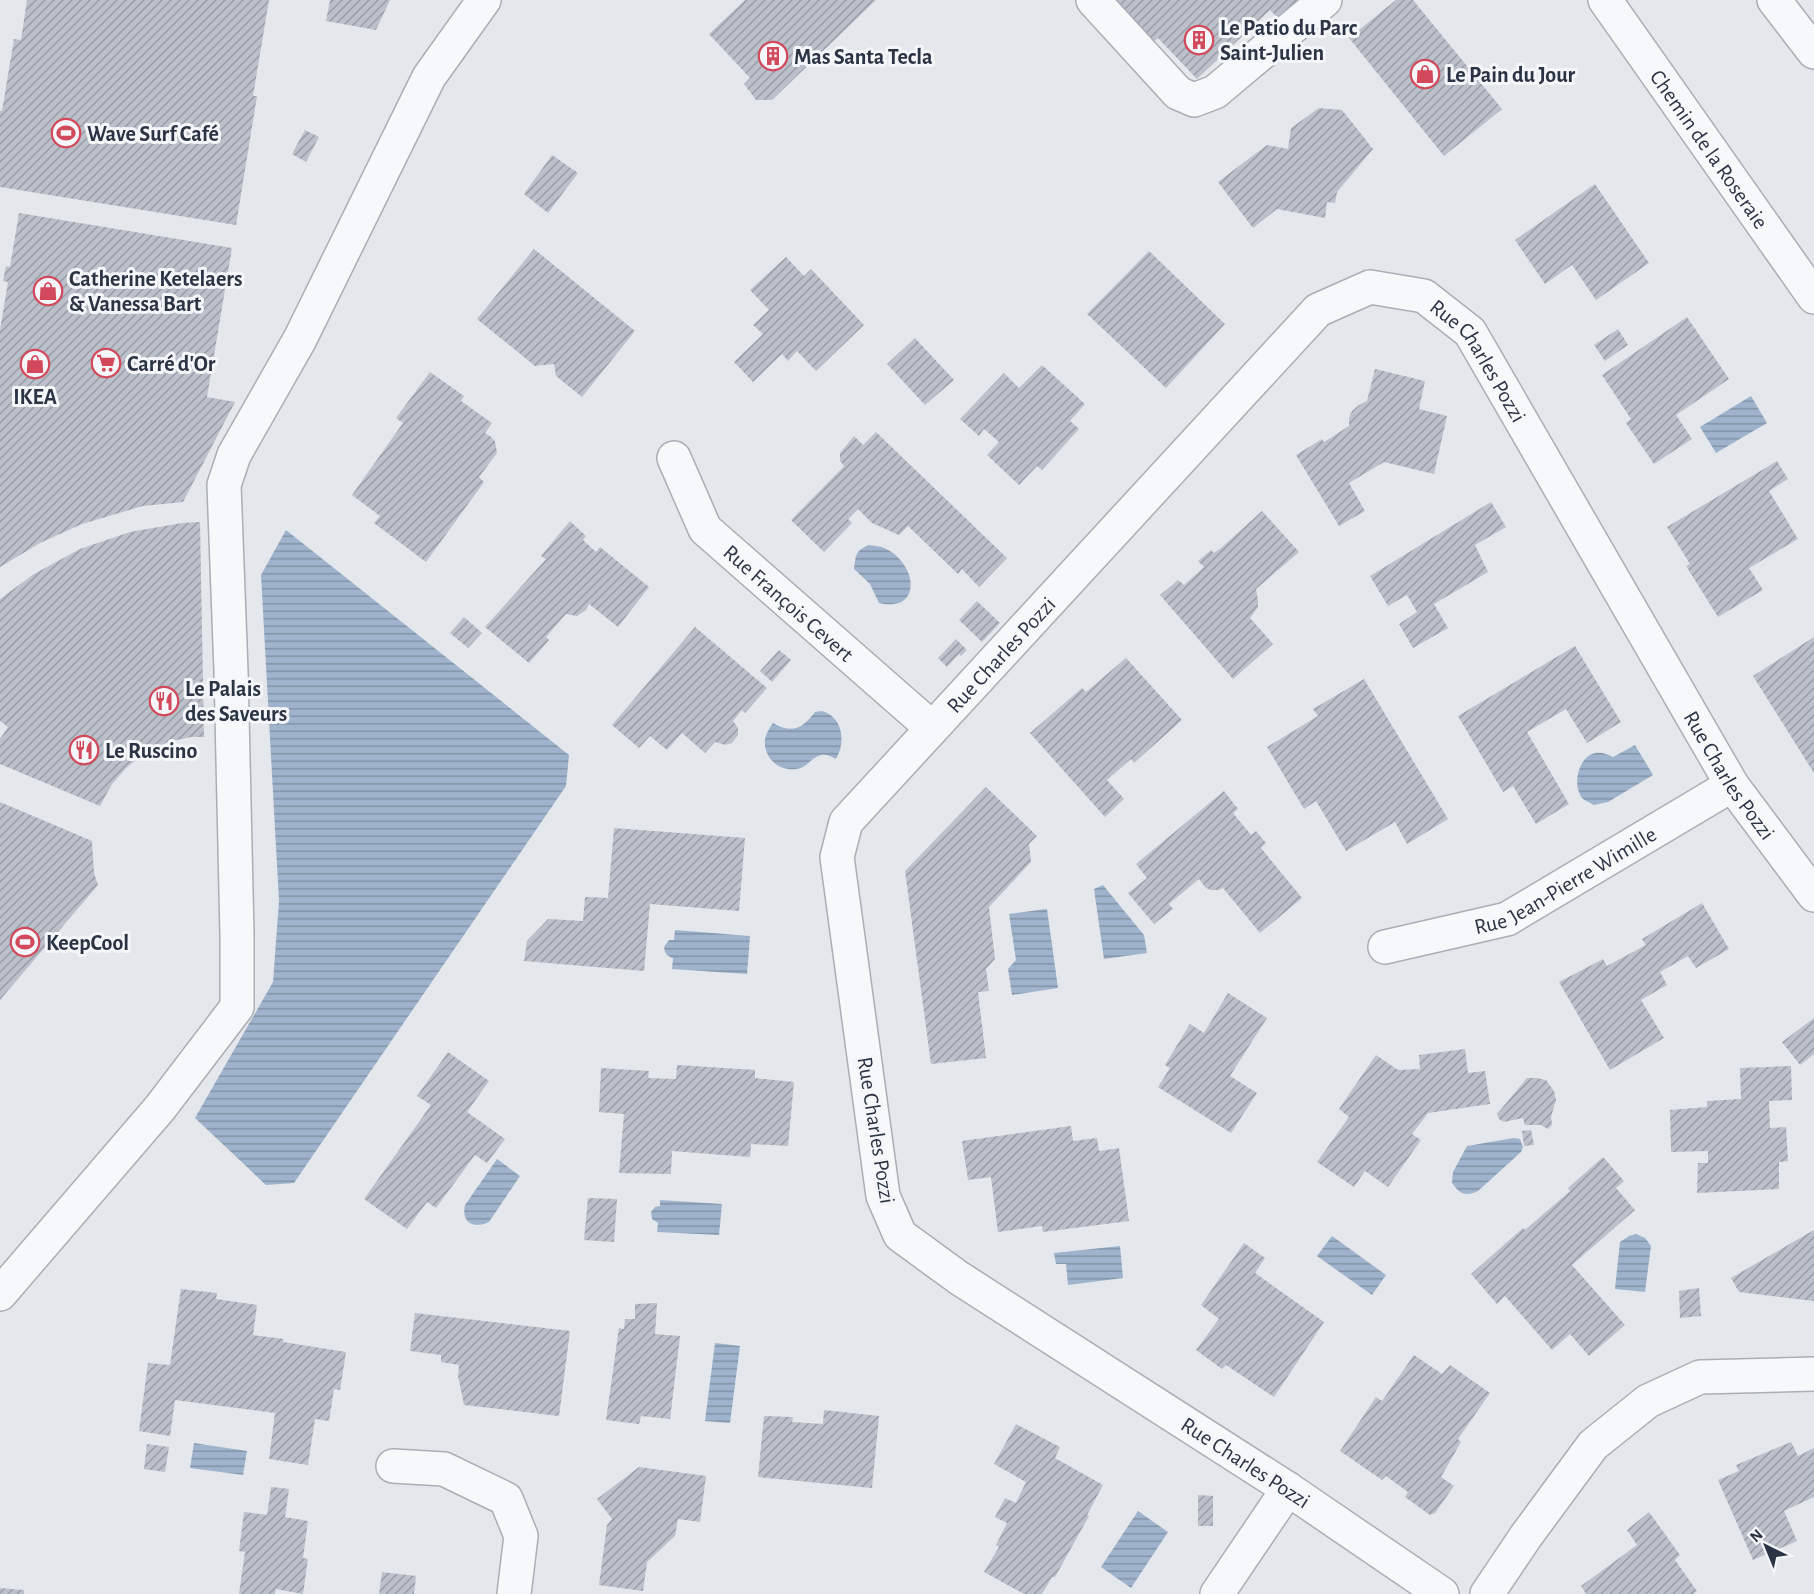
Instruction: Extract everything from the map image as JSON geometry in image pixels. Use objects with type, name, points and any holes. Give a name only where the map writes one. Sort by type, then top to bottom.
[{"type":"street","points":[[0,1294],[160,1108],[237,1007],[224,485],[234,454],[300,339],[429,77],[483,0]]},
{"type":"street","points":[[1093,0],[1178,93],[1194,100],[1215,92],[1326,0]]},
{"type":"street","name":"Chemin de la Roseraie","points":[[1605,0],[1814,297]]},
{"type":"street","points":[[1774,0],[1814,52]]},
{"type":"street","name":"Rue Charles Pozzi","points":[[1442,1594],[1288,1489],[959,1278],[900,1235],[883,1196],[837,857],[846,822],[1318,310],[1370,287],[1424,296],[1470,332],[1732,785],[1814,895]]},
{"type":"street","name":"Rue François Cevert","points":[[674,458],[705,529],[932,728]]},
{"type":"street","name":"Rue Jean-Pierre Wimille","points":[[1385,947],[1507,919],[1732,785]]},
{"type":"street","points":[[1487,1594],[1526,1536],[1593,1445],[1648,1401],[1700,1377],[1814,1374]]},
{"type":"street","points":[[393,1466],[444,1468],[506,1499],[521,1536],[514,1594]]},
{"type":"street","points":[[1217,1594],[1288,1489]]},
{"type":"water","points":[[1751,396],[1767,423],[1716,453],[1700,427]]},
{"type":"water","points":[[286,530],[569,755],[566,786],[294,1183],[266,1185],[195,1118],[273,982],[279,901],[261,575]]},
{"type":"water","points":[[869,545],[884,548],[903,564],[909,574],[911,584],[909,594],[903,601],[893,604],[879,603],[870,584],[854,569],[857,554]]},
{"type":"water","points":[[822,711],[834,719],[841,731],[841,745],[836,759],[821,755],[798,769],[782,768],[773,762],[767,753],[765,741],[773,723],[786,728],[796,728],[806,722],[815,712]]},
{"type":"water","points":[[1635,745],[1653,775],[1608,802],[1594,805],[1582,798],[1577,779],[1584,760],[1595,753],[1613,757]]},
{"type":"water","points":[[1103,885],[1144,935],[1147,953],[1104,959],[1094,889]]},
{"type":"water","points":[[1047,909],[1058,988],[1012,995],[1008,969],[1016,960],[1009,914]]},
{"type":"water","points":[[675,930],[750,936],[747,974],[672,969],[673,958],[667,954],[664,947],[669,940],[674,940]]},
{"type":"water","points":[[1520,1139],[1523,1147],[1521,1152],[1478,1191],[1466,1194],[1455,1187],[1452,1183],[1453,1172],[1467,1146]]},
{"type":"water","points":[[497,1159],[520,1176],[489,1222],[478,1225],[470,1223],[465,1216],[465,1205]]},
{"type":"water","points":[[660,1200],[722,1204],[719,1235],[657,1232],[658,1223],[652,1219],[651,1212],[655,1207],[660,1206]]},
{"type":"water","points":[[1636,1234],[1645,1238],[1651,1246],[1645,1292],[1615,1289],[1620,1242]]},
{"type":"water","points":[[1332,1236],[1386,1275],[1372,1295],[1317,1256]]},
{"type":"water","points":[[1120,1246],[1123,1278],[1068,1285],[1066,1264],[1056,1264],[1054,1253]]},
{"type":"water","points":[[715,1343],[740,1346],[730,1423],[705,1421]]},
{"type":"water","points":[[194,1443],[247,1451],[243,1475],[190,1468]]},
{"type":"water","points":[[1138,1511],[1168,1532],[1131,1588],[1101,1567]]},
{"type":"building","points":[[27,0],[269,0],[253,96],[257,96],[236,225],[0,187],[0,111],[2,111],[14,39],[21,40]]},
{"type":"building","points":[[330,0],[390,0],[376,30],[326,21]]},
{"type":"building","name":"Mas Santa Tecla","points":[[745,0],[876,0],[772,100],[756,100],[744,84],[750,78],[709,34]]},
{"type":"building","name":"Le Patio du Parc Saint-Julien","points":[[1113,0],[1299,0],[1277,17],[1270,10],[1197,79],[1158,38],[1153,42]]},
{"type":"building","name":"Le Pain du Jour","points":[[1396,0],[1413,0],[1502,109],[1444,156],[1349,38]]},
{"type":"building","points":[[1319,108],[1342,110],[1373,149],[1337,192],[1335,203],[1327,202],[1325,218],[1277,209],[1253,228],[1218,182],[1267,145],[1288,149],[1291,128]]},
{"type":"building","points":[[305,130],[319,137],[306,162],[292,154]]},
{"type":"building","points":[[552,155],[578,173],[548,213],[524,194]]},
{"type":"building","points":[[1595,184],[1649,263],[1596,300],[1572,265],[1545,284],[1515,240]]},
{"type":"building","name":"Carré d'Or","points":[[19,213],[232,248],[207,397],[235,402],[183,502],[143,506],[82,524],[40,543],[0,567],[0,330],[8,282],[3,281],[6,266],[10,267]]},
{"type":"building","points":[[534,249],[635,331],[582,397],[556,376],[554,364],[535,366],[477,319]]},
{"type":"building","points":[[1149,251],[1225,324],[1166,388],[1087,314]]},
{"type":"building","points":[[786,257],[804,276],[811,269],[864,325],[816,371],[797,351],[788,361],[782,354],[753,382],[734,362],[763,334],[753,325],[769,310],[750,290]]},
{"type":"building","points":[[1687,317],[1729,379],[1676,415],[1692,439],[1654,464],[1626,423],[1631,419],[1602,375]]},
{"type":"building","points":[[1618,329],[1628,345],[1605,361],[1594,345]]},
{"type":"building","points":[[915,338],[954,380],[925,405],[887,364]]},
{"type":"building","points":[[1042,365],[1085,404],[1070,421],[1079,429],[1042,470],[1037,466],[1019,485],[987,455],[999,442],[984,429],[979,436],[960,419],[1004,373],[1019,388]]},
{"type":"building","points":[[1375,369],[1425,381],[1419,409],[1447,416],[1434,474],[1384,462],[1349,483],[1365,511],[1339,526],[1296,455],[1322,439],[1324,442],[1349,426],[1352,411],[1367,401]]},
{"type":"building","points":[[430,372],[464,396],[461,401],[492,423],[485,433],[495,441],[497,453],[479,477],[484,482],[426,562],[374,523],[380,516],[352,495],[403,423],[396,418]]},
{"type":"building","points":[[876,432],[1007,558],[979,587],[962,569],[958,574],[908,526],[899,535],[872,523],[858,509],[848,519],[852,523],[824,552],[791,520],[844,466],[840,461],[840,453],[854,436],[863,445]]},
{"type":"building","points":[[1777,461],[1788,479],[1769,491],[1798,539],[1749,568],[1763,590],[1718,617],[1686,566],[1690,564],[1667,527]]},
{"type":"building","points":[[1491,502],[1506,527],[1475,545],[1488,572],[1434,604],[1448,628],[1413,648],[1399,624],[1417,612],[1407,595],[1388,606],[1370,576]]},
{"type":"building","points":[[1262,511],[1299,552],[1256,589],[1258,607],[1250,618],[1273,644],[1233,679],[1160,595],[1178,580],[1184,585],[1204,567],[1198,561],[1211,550],[1214,553],[1221,548]]},
{"type":"building","points":[[570,521],[586,536],[583,540],[596,552],[600,547],[649,587],[618,627],[589,604],[586,610],[577,616],[566,614],[546,637],[549,640],[529,663],[485,627],[546,559],[541,556]]},
{"type":"building","points":[[200,522],[204,737],[168,742],[146,752],[126,768],[112,784],[100,806],[0,764],[0,739],[8,727],[0,721],[0,599],[34,574],[80,549],[130,532]]},
{"type":"building","points":[[977,601],[1000,623],[982,642],[959,620]]},
{"type":"building","points":[[464,617],[482,633],[468,648],[450,633]]},
{"type":"building","points":[[695,627],[767,688],[745,713],[742,710],[733,721],[738,728],[738,735],[732,743],[725,745],[715,742],[705,753],[682,733],[667,750],[650,736],[639,748],[612,725]]},
{"type":"building","points":[[1814,637],[1814,773],[1753,676]]},
{"type":"building","points":[[956,639],[967,650],[961,656],[959,654],[947,667],[938,658]]},
{"type":"building","points":[[1575,646],[1621,722],[1587,743],[1566,709],[1527,732],[1569,804],[1536,824],[1513,786],[1503,792],[1458,716]]},
{"type":"building","points":[[779,650],[791,660],[772,682],[760,671]]},
{"type":"building","points":[[1126,658],[1182,720],[1134,763],[1131,759],[1107,780],[1124,799],[1105,817],[1030,733],[1082,688],[1086,692]]},
{"type":"building","points":[[1364,679],[1448,819],[1407,844],[1395,822],[1346,851],[1316,801],[1304,809],[1267,747],[1318,716],[1313,709]]},
{"type":"building","points":[[986,787],[1037,836],[1029,844],[1031,862],[989,907],[995,959],[986,969],[989,991],[978,992],[986,1058],[931,1064],[905,871]]},
{"type":"building","points":[[1224,791],[1238,809],[1233,813],[1251,835],[1256,831],[1266,843],[1261,848],[1302,898],[1260,933],[1223,888],[1211,890],[1206,888],[1199,879],[1169,904],[1173,909],[1154,924],[1128,893],[1147,878],[1136,864]]},
{"type":"building","name":"KeepCool","points":[[0,802],[92,841],[94,873],[98,885],[0,1000]]},
{"type":"building","points":[[614,828],[745,838],[739,911],[650,904],[644,971],[524,961],[527,941],[548,919],[583,921],[585,897],[608,898]]},
{"type":"building","points":[[1702,903],[1729,949],[1696,968],[1688,956],[1660,972],[1667,985],[1641,1000],[1664,1038],[1610,1070],[1559,982],[1603,959],[1607,966],[1646,945],[1642,939]]},
{"type":"building","points":[[1228,993],[1267,1018],[1230,1076],[1257,1093],[1231,1133],[1158,1087],[1170,1068],[1165,1065],[1190,1024],[1204,1033]]},
{"type":"building","points":[[1814,1018],[1814,1054],[1800,1065],[1782,1042]]},
{"type":"building","points":[[1465,1049],[1468,1073],[1485,1071],[1490,1104],[1428,1113],[1412,1134],[1421,1140],[1388,1187],[1365,1171],[1354,1187],[1317,1162],[1349,1117],[1339,1109],[1376,1055],[1398,1070],[1420,1069],[1419,1055]]},
{"type":"building","points":[[448,1052],[489,1081],[467,1112],[505,1139],[487,1163],[475,1155],[436,1208],[427,1202],[407,1229],[364,1199],[431,1105],[417,1096]]},
{"type":"building","points":[[677,1065],[755,1070],[755,1078],[794,1082],[788,1146],[751,1144],[750,1157],[672,1151],[671,1174],[619,1173],[624,1114],[599,1112],[601,1068],[649,1071],[648,1078],[676,1079]]},
{"type":"building","points":[[1791,1066],[1792,1100],[1769,1101],[1770,1128],[1786,1127],[1788,1161],[1779,1162],[1779,1189],[1697,1193],[1698,1163],[1708,1163],[1708,1151],[1671,1152],[1670,1110],[1707,1107],[1707,1101],[1741,1099],[1740,1068]]},
{"type":"building","points":[[1527,1078],[1546,1080],[1554,1091],[1556,1100],[1551,1117],[1552,1125],[1548,1129],[1541,1125],[1525,1125],[1523,1118],[1504,1122],[1499,1119],[1497,1114]]},
{"type":"building","points":[[1071,1126],[1073,1141],[1097,1138],[1099,1151],[1119,1148],[1129,1221],[1043,1232],[1042,1226],[998,1232],[991,1177],[968,1180],[962,1141]]},
{"type":"building","points":[[1531,1130],[1534,1145],[1524,1146],[1522,1131]]},
{"type":"building","points":[[1603,1157],[1624,1181],[1616,1188],[1635,1210],[1572,1265],[1625,1325],[1589,1356],[1570,1334],[1552,1350],[1505,1296],[1497,1304],[1471,1274],[1523,1228],[1525,1230],[1570,1191],[1568,1188]]},
{"type":"building","points":[[588,1198],[617,1199],[614,1242],[584,1240]]},
{"type":"building","points":[[1814,1230],[1814,1301],[1739,1292],[1731,1278]]},
{"type":"building","points":[[1244,1243],[1265,1258],[1255,1273],[1324,1322],[1274,1397],[1226,1365],[1222,1369],[1196,1350],[1219,1319],[1201,1305]]},
{"type":"building","points":[[1699,1288],[1701,1316],[1680,1318],[1679,1291]]},
{"type":"building","points":[[181,1289],[217,1293],[216,1299],[257,1305],[253,1335],[346,1352],[340,1390],[334,1389],[329,1421],[315,1419],[308,1465],[269,1459],[275,1413],[175,1400],[170,1436],[139,1431],[148,1363],[170,1365]]},
{"type":"building","points":[[657,1303],[655,1334],[680,1336],[670,1419],[641,1416],[639,1424],[606,1420],[619,1328],[624,1329],[625,1319],[635,1319],[635,1304]]},
{"type":"building","points":[[415,1313],[570,1331],[559,1416],[464,1405],[458,1376],[459,1365],[441,1362],[441,1355],[410,1351]]},
{"type":"building","points":[[1414,1355],[1442,1374],[1450,1365],[1490,1393],[1458,1439],[1461,1442],[1441,1477],[1454,1486],[1435,1513],[1430,1515],[1405,1497],[1408,1492],[1386,1476],[1382,1480],[1340,1451],[1376,1397],[1382,1401]]},
{"type":"building","points":[[824,1410],[879,1416],[872,1488],[758,1477],[764,1416],[793,1417],[792,1422],[823,1424]]},
{"type":"building","points":[[1016,1424],[1060,1447],[1055,1458],[1103,1485],[1087,1515],[1089,1516],[1055,1577],[1052,1577],[1042,1594],[1024,1594],[984,1572],[999,1547],[996,1545],[1007,1523],[995,1517],[1005,1498],[1016,1503],[1026,1482],[994,1464]]},
{"type":"building","points":[[1791,1442],[1798,1456],[1814,1448],[1814,1497],[1784,1511],[1797,1541],[1753,1560],[1718,1480],[1739,1471],[1736,1465]]},
{"type":"building","points":[[147,1444],[169,1447],[165,1472],[144,1469]]},
{"type":"building","points":[[639,1467],[706,1476],[700,1522],[678,1519],[675,1536],[647,1562],[643,1591],[599,1585],[607,1525],[612,1519],[597,1499]]},
{"type":"building","points":[[271,1487],[289,1489],[285,1517],[308,1521],[303,1558],[308,1559],[303,1594],[276,1589],[275,1594],[239,1594],[245,1552],[239,1551],[244,1512],[267,1515]]},
{"type":"building","points":[[1198,1495],[1213,1496],[1213,1526],[1198,1526]]},
{"type":"building","points":[[1649,1512],[1680,1555],[1675,1560],[1697,1591],[1693,1594],[1586,1594],[1581,1586],[1637,1545],[1627,1530]]},
{"type":"building","points":[[382,1572],[416,1576],[414,1594],[379,1594]]},
{"type":"building","points":[[0,1588],[24,1590],[24,1594],[0,1594]]},
{"type":"place","name":"Le Patio du Parc Saint-Julien","points":[[1199,40]]},
{"type":"place","name":"Mas Santa Tecla","points":[[773,56]]},
{"type":"place","name":"Le Pain du Jour","points":[[1425,74]]},
{"type":"place","name":"Wave Surf Café","points":[[66,133]]},
{"type":"place","name":"Catherine Ketelaers & Vanessa Bart","points":[[48,291]]},
{"type":"place","name":"Carré d'Or","points":[[106,363]]},
{"type":"place","name":"IKEA","points":[[35,364]]},
{"type":"place","name":"Le Palais des Saveurs","points":[[164,701]]},
{"type":"place","name":"Le Ruscino","points":[[84,750]]},
{"type":"place","name":"KeepCool","points":[[25,942]]}]
